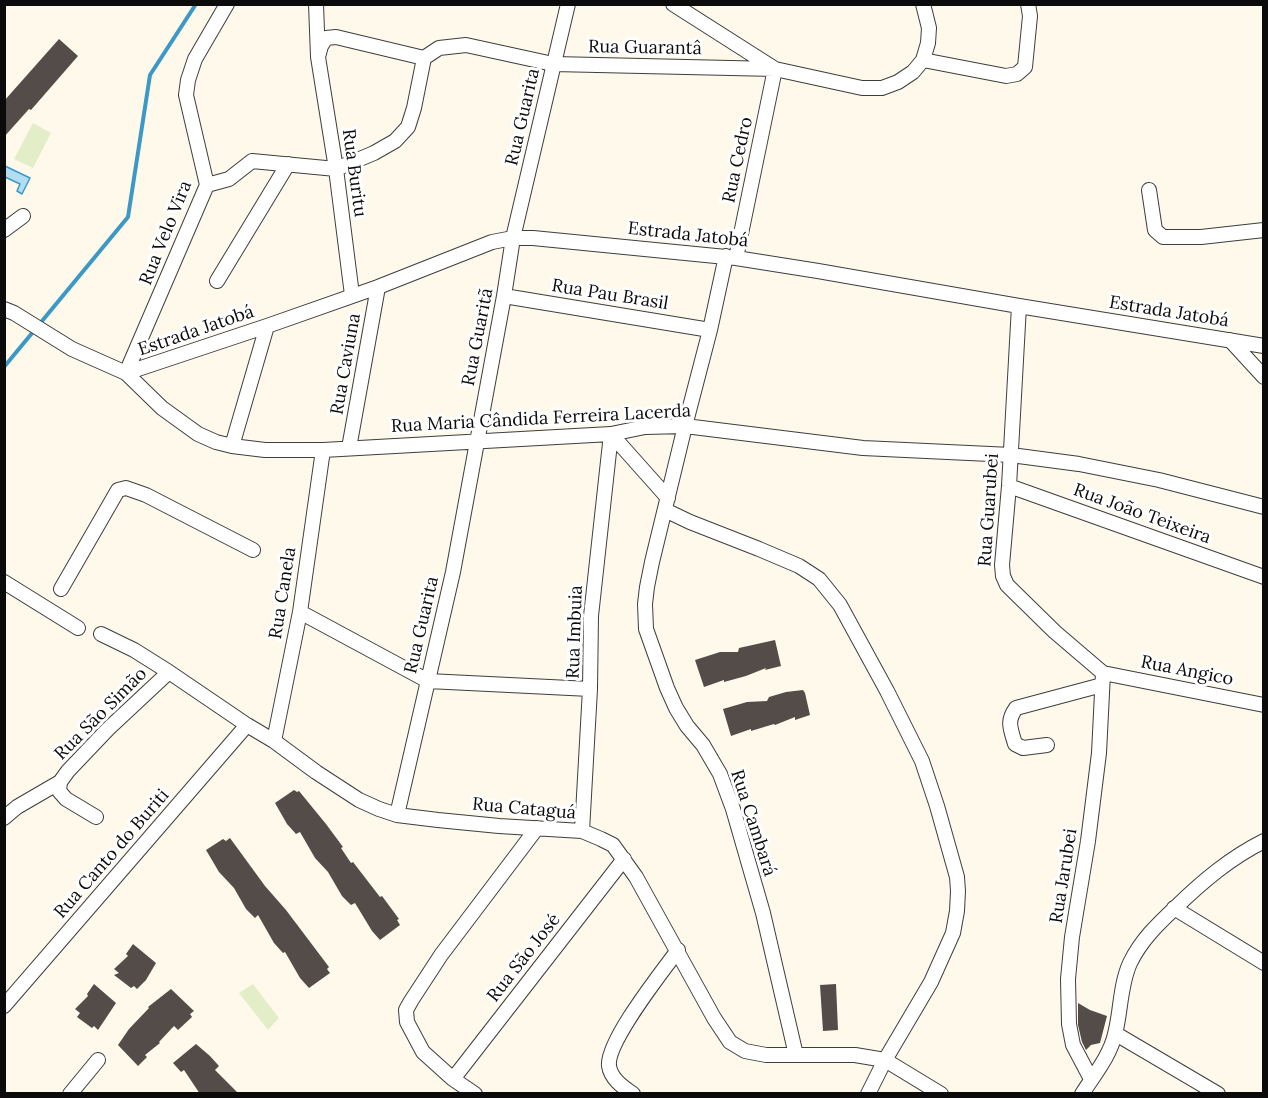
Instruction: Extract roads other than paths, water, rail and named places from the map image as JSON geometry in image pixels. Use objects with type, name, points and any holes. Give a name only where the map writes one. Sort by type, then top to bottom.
[{"type":"street","name":"Rua Velo Vira","points":[[126,373],[207,185],[186,95],[195,59],[227,4]]},
{"type":"street","name":"Rua Buritu","points":[[316,4],[318,57],[336,169],[352,296]]},
{"type":"street","name":"Rua Guarita","points":[[513,238],[568,4]]},
{"type":"street","points":[[674,4],[775,69]]},
{"type":"street","points":[[923,4],[929,28],[923,60],[1006,76],[1017,74],[1025,67],[1030,16],[1028,4]]},
{"type":"street","points":[[207,185],[229,179],[252,161],[336,169],[374,153],[395,141],[408,127],[424,58],[336,37],[326,38],[318,57]]},
{"type":"street","name":"Rua Guarantâ","points":[[424,58],[440,48],[466,45],[553,64],[775,69],[861,88],[882,88],[898,82],[913,72],[923,60]]},
{"type":"street","name":"Rua Cedro","points":[[685,426],[731,257],[775,69]]},
{"type":"street","points":[[217,281],[288,164]]},
{"type":"street","points":[[1149,190],[1155,230],[1163,237],[1201,237],[1263,230]]},
{"type":"street","points":[[4,230],[23,216]]},
{"type":"street","name":"Estrada Jatobá","points":[[126,373],[378,287],[492,242],[513,238],[731,257],[1263,346]]},
{"type":"street","name":"Rua Guaritã","points":[[476,442],[513,238]]},
{"type":"street","name":"Rua Caviuna","points":[[349,448],[378,287]]},
{"type":"street","name":"Rua Pau Brasil","points":[[504,296],[710,330]]},
{"type":"street","name":"Rua Guarubei","points":[[1019,306],[1003,576],[1007,585],[1103,679]]},
{"type":"street","points":[[8,315],[72,349],[126,373]]},
{"type":"street","points":[[232,446],[267,326]]},
{"type":"street","points":[[1230,340],[1263,377]]},
{"type":"street","name":"Rua Maria Cândida Ferreira Lacerda","points":[[126,373],[162,408],[198,435],[232,446],[265,450],[322,450],[476,442],[611,434],[645,427],[685,426],[863,448],[1011,455],[1079,464],[1159,480],[1263,507]]},
{"type":"street","name":"Rua Cambará","points":[[685,426],[647,586],[646,628],[676,708],[703,745],[720,774],[733,810],[763,913],[796,1055]]},
{"type":"street","points":[[611,434],[667,504],[690,522],[799,566],[819,579],[840,605],[922,761],[957,877],[957,911],[953,933],[931,982],[885,1060],[868,1094]]},
{"type":"street","name":"Rua Imbuia","points":[[582,831],[590,689],[591,616],[611,434]]},
{"type":"street","name":"Rua Guarita","points":[[397,815],[453,572],[476,442]]},
{"type":"street","name":"Rua Canela","points":[[274,741],[300,612],[322,450]]},
{"type":"street","name":"Rua João Teixeira","points":[[1009,486],[1263,577]]},
{"type":"street","points":[[61,589],[118,489],[126,488],[146,495],[253,550]]},
{"type":"street","points":[[4,582],[78,628]]},
{"type":"street","points":[[300,612],[428,681],[590,689]]},
{"type":"street","name":"Rua Cataguá","points":[[101,634],[134,650],[169,672],[359,800],[379,809],[397,815],[489,825],[582,831],[613,845],[636,877],[714,1018],[730,1042],[745,1052],[766,1055],[855,1055],[885,1060],[941,1094]]},
{"type":"street","name":"Rua São Simão","points":[[4,818],[17,807],[60,782],[108,729],[169,672]]},
{"type":"street","points":[[1047,745],[1023,748],[1015,744],[1009,722],[1016,708],[1103,679]]},
{"type":"street","name":"Rua Angico","points":[[1103,679],[1263,705]]},
{"type":"street","name":"Rua Jarubei","points":[[1091,1080],[1072,1046],[1068,979],[1099,753],[1103,679]]},
{"type":"street","name":"Rua Canto do Buriti","points":[[4,1006],[247,725]]},
{"type":"street","name":"Rua São Simão","points":[[60,782],[59,791],[66,799],[96,817]]},
{"type":"street","points":[[475,1094],[453,1079],[423,1053],[407,1022],[406,1011],[441,955],[537,828]]},
{"type":"street","points":[[1082,1094],[1104,1060],[1116,1034],[1129,965],[1139,946],[1153,927],[1213,874],[1243,852],[1263,842]]},
{"type":"street","name":"Rua São José","points":[[453,1079],[624,859]]},
{"type":"street","points":[[1174,908],[1263,963]]},
{"type":"street","points":[[633,1094],[611,1075],[610,1053],[628,1020],[678,950]]},
{"type":"street","points":[[1116,1034],[1218,1094]]},
{"type":"street","points":[[70,1094],[98,1060]]},
{"type":"water","points":[[5,166],[30,178],[22,194],[17,191],[20,184],[5,177]]},
{"type":"waterway","points":[[4,367],[128,217],[150,75],[196,4]]}]
